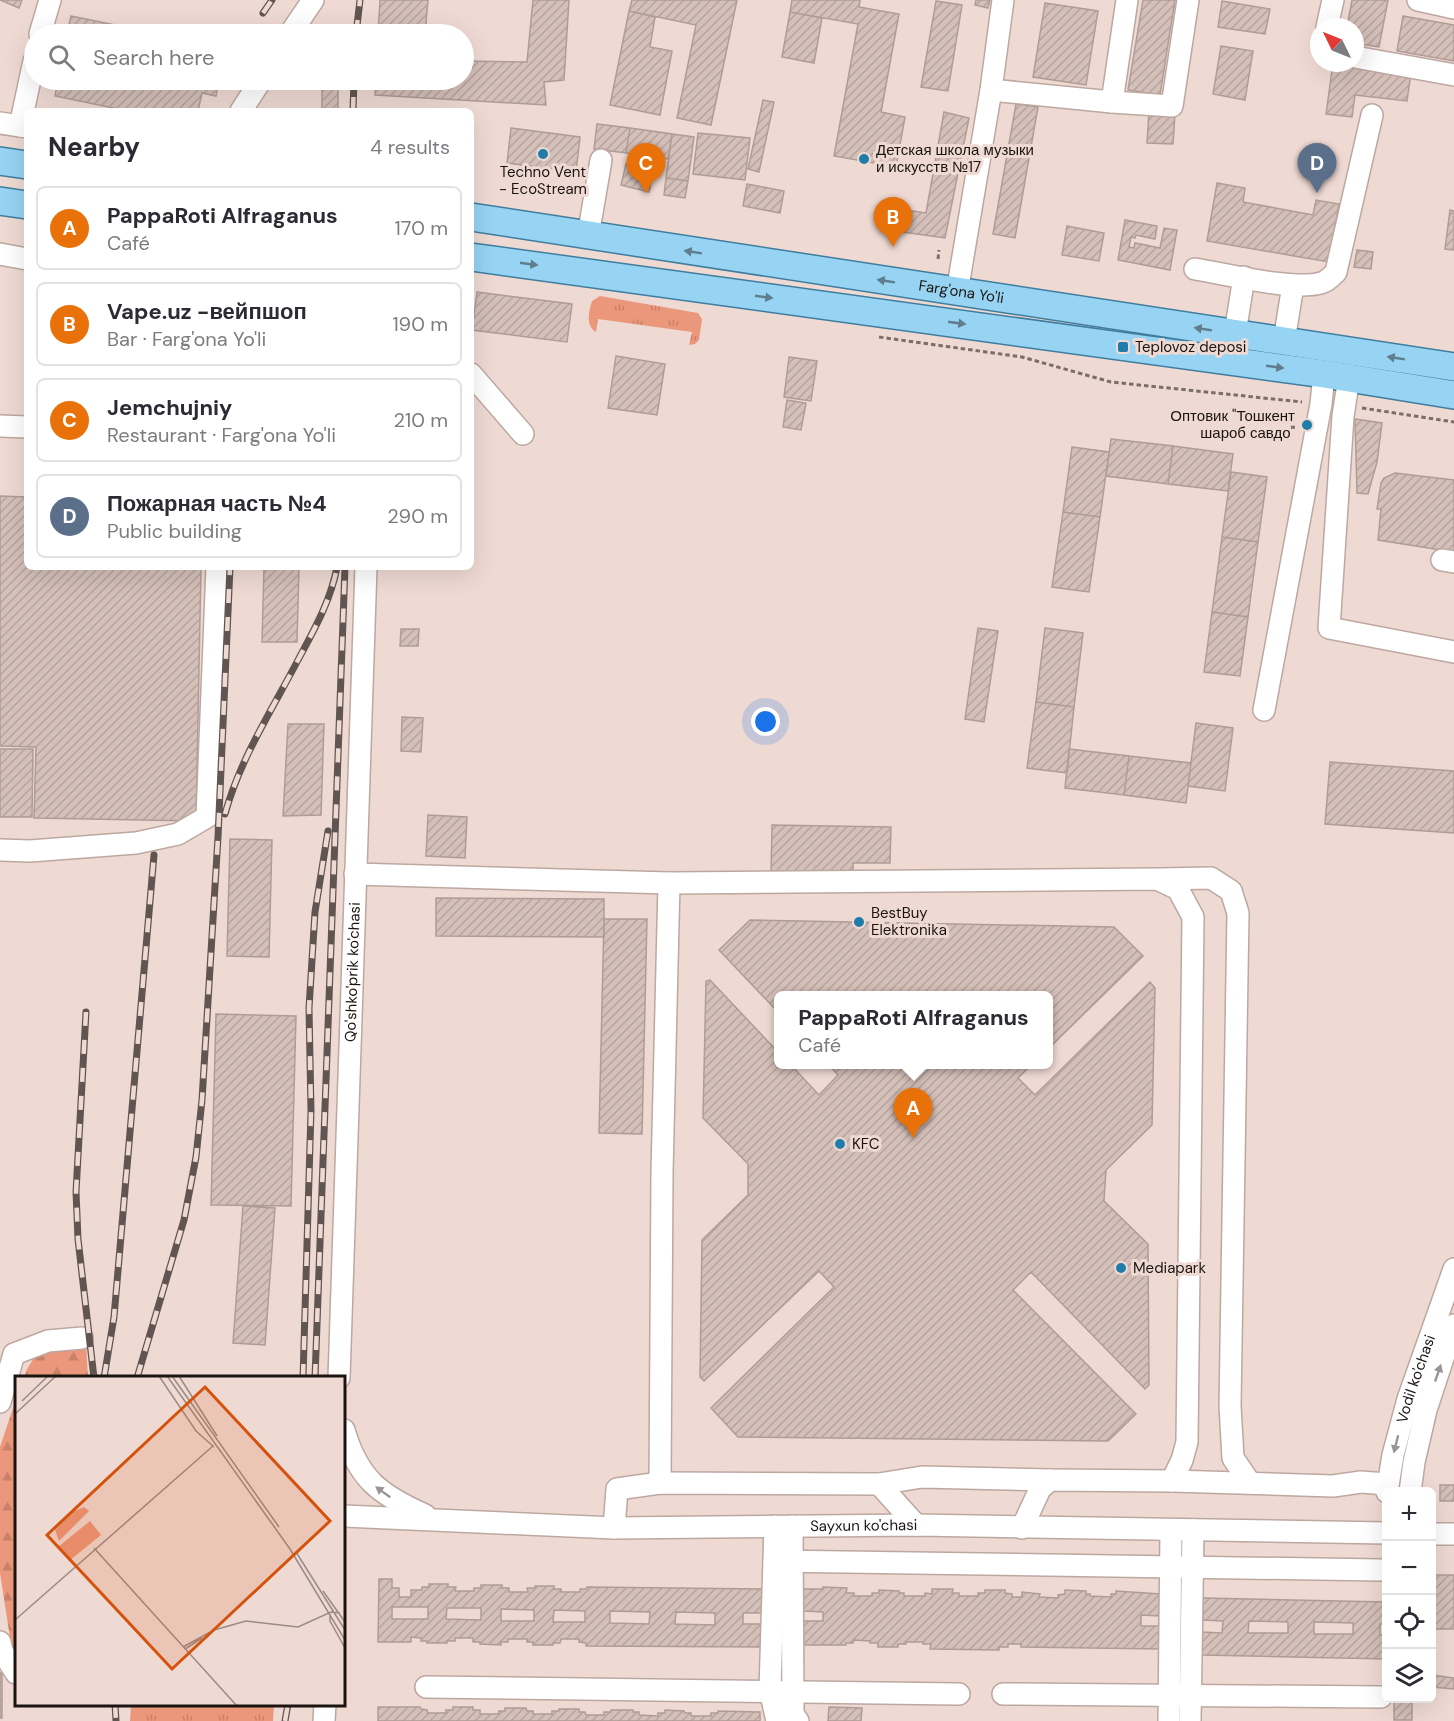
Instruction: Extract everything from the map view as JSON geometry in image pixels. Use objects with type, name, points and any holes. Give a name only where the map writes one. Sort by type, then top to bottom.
[{"type":"main road","points":[[0,161],[24,165]]},
{"type":"main road","points":[[0,201],[24,205]]},
{"type":"main road","name":"Farg'ona Yo'li","points":[[474,217],[1454,367]]},
{"type":"main road","name":"Farg'ona Yo'li","points":[[474,257],[1336,376],[1454,395]]},
{"type":"street","points":[[43,24],[50,0]]},
{"type":"street","points":[[297,24],[314,0]]},
{"type":"street","points":[[957,292],[991,90],[1003,0]]},
{"type":"street","points":[[1112,102],[1127,0]]},
{"type":"street","points":[[991,90],[1172,106],[1188,0]]},
{"type":"street","points":[[1329,18],[1333,0]]},
{"type":"street","points":[[1418,0],[1454,8]]},
{"type":"street","points":[[1364,59],[1454,75]]},
{"type":"street","points":[[16,125],[26,90]]},
{"type":"street","points":[[243,108],[255,90]]},
{"type":"street","points":[[1195,269],[1293,285],[1321,283],[1330,278],[1336,272],[1372,115]]},
{"type":"street","points":[[588,236],[601,160]]},
{"type":"street","points":[[0,255],[24,259]]},
{"type":"street","points":[[474,262],[499,259]]},
{"type":"street","points":[[1235,333],[1244,277]]},
{"type":"street","points":[[1284,341],[1293,285]]},
{"type":"street","points":[[1264,710],[1321,404],[1336,376]]},
{"type":"street","points":[[1336,376],[1345,407],[1329,628],[1454,652]]},
{"type":"street","points":[[474,377],[523,434]]},
{"type":"street","points":[[0,426],[24,427]]},
{"type":"street","points":[[0,850],[30,851],[136,843],[178,834],[207,817],[217,570]]},
{"type":"street","name":"Qo'shko'prik ko'chasi","points":[[339,1376],[366,570]]},
{"type":"street","points":[[355,874],[669,883],[1211,878],[1231,891],[1238,913],[1230,1406],[1233,1458],[1250,1483]]},
{"type":"street","points":[[1157,879],[1178,889],[1193,917],[1187,1442],[1172,1481]]},
{"type":"street","points":[[660,1483],[662,1173],[669,883]]},
{"type":"street","name":"Vodil ko'chasi","points":[[1387,1487],[1408,1399],[1454,1269]]},
{"type":"street","name":"Vodil ko'chasi","points":[[1411,1487],[1426,1410],[1454,1325]]},
{"type":"street","points":[[0,1401],[14,1354],[48,1341],[82,1338]]},
{"type":"street","points":[[345,1433],[356,1463],[366,1479],[381,1492],[398,1502],[434,1519]]},
{"type":"street","points":[[614,1528],[617,1489],[660,1483],[879,1484],[922,1477],[1333,1486],[1361,1482],[1383,1487]]},
{"type":"street","points":[[1022,1528],[1040,1489],[1050,1480]]},
{"type":"street","points":[[879,1484],[916,1525]]},
{"type":"street","name":"Sayxun ko'chasi","points":[[345,1516],[614,1528],[916,1525],[1382,1533]]},
{"type":"street","points":[[777,1721],[770,1690],[783,1561],[784,1526]]},
{"type":"street","points":[[1171,1530],[1171,1568],[1180,1696],[1190,1721]]},
{"type":"street","points":[[1169,1721],[1180,1696],[1192,1568],[1193,1530]]},
{"type":"street","points":[[1436,1534],[1454,1534]]},
{"type":"street","points":[[783,1561],[1381,1570]]},
{"type":"street","points":[[783,1561],[793,1714],[798,1721]]},
{"type":"street","points":[[0,1642],[2,1651],[15,1671]]},
{"type":"street","points":[[426,1687],[958,1694]]},
{"type":"street","points":[[1003,1694],[1381,1697]]},
{"type":"street","points":[[324,1721],[325,1706]]},
{"type":"path","points":[[938,259],[939,249]]},
{"type":"path","points":[[871,336],[1022,357],[1111,382],[1321,404]]},
{"type":"path","points":[[1345,407],[1454,422]]},
{"type":"green space","points":[[600,296],[698,313],[702,319],[699,340],[689,345],[692,332],[598,319],[596,332],[590,326],[589,313],[592,301]]},
{"type":"green space","points":[[86,1345],[88,1376],[25,1376],[37,1353]]},
{"type":"green space","points":[[15,1402],[15,1650],[11,1644],[0,1573],[0,1447]]},
{"type":"green space","points":[[131,1706],[274,1706],[273,1721],[130,1721]]},
{"type":"building","points":[[0,0],[22,0],[19,8]]},
{"type":"building","points":[[380,0],[428,0],[426,24],[379,24]]},
{"type":"building","points":[[533,0],[569,0],[564,80],[544,82],[546,105],[375,95],[375,90],[474,90],[474,61],[527,62]]},
{"type":"building","points":[[632,0],[737,0],[711,125],[677,118],[696,25],[629,11]]},
{"type":"building","points":[[792,0],[860,0],[859,7],[899,14],[881,112],[905,117],[896,167],[834,156],[858,24],[790,12]]},
{"type":"building","points":[[976,0],[990,0],[988,8],[975,5]]},
{"type":"building","points":[[1143,0],[1175,0],[1160,95],[1128,90]]},
{"type":"building","points":[[1352,0],[1388,0],[1379,47],[1364,44],[1364,18],[1349,18]]},
{"type":"building","points":[[936,1],[962,5],[948,91],[921,87]]},
{"type":"building","points":[[1222,1],[1270,9],[1265,34],[1218,27]]},
{"type":"building","points":[[1045,3],[1098,11],[1086,85],[1033,77]]},
{"type":"building","points":[[629,11],[655,17],[650,47],[672,51],[660,115],[610,105]]},
{"type":"building","points":[[790,12],[822,18],[814,63],[782,57]]},
{"type":"building","points":[[71,16],[110,24],[69,24]]},
{"type":"building","points":[[1403,16],[1454,25],[1454,61],[1397,51]]},
{"type":"building","points":[[1221,46],[1253,51],[1245,100],[1213,94]]},
{"type":"building","points":[[1364,67],[1411,73],[1407,101],[1355,95],[1352,117],[1326,114],[1332,72],[1364,72]]},
{"type":"building","points":[[56,90],[217,90],[216,96],[202,93],[199,108],[113,108],[55,96]]},
{"type":"building","points":[[322,90],[338,90],[338,108],[322,108]]},
{"type":"building","points":[[763,100],[774,102],[759,172],[748,169]]},
{"type":"building","points":[[1016,104],[1038,107],[1015,238],[993,234]]},
{"type":"building","points":[[1149,111],[1175,113],[1173,144],[1147,143]]},
{"type":"building","points":[[944,112],[969,118],[945,238],[896,231],[900,209],[926,213]]},
{"type":"building","points":[[597,124],[630,128],[626,153],[594,149]]},
{"type":"building","points":[[511,128],[580,137],[576,172],[507,163]]},
{"type":"building","points":[[630,128],[672,134],[668,159],[626,153]]},
{"type":"building","points":[[698,133],[750,138],[745,180],[693,174]]},
{"type":"building","points":[[672,134],[694,137],[688,181],[666,178]]},
{"type":"building","points":[[626,164],[654,170],[649,192],[621,185]]},
{"type":"building","points":[[666,178],[688,181],[685,198],[664,195]]},
{"type":"building","points":[[1217,183],[1245,188],[1243,202],[1313,215],[1316,200],[1339,204],[1329,262],[1207,241]]},
{"type":"building","points":[[747,184],[784,191],[780,213],[743,206]]},
{"type":"building","points":[[1450,210],[1454,211],[1454,250],[1445,249]]},
{"type":"building","points":[[1125,220],[1157,226],[1155,239],[1136,235],[1135,238],[1131,237],[1129,247],[1134,248],[1135,243],[1160,248],[1164,228],[1177,230],[1170,270],[1118,260]]},
{"type":"building","points":[[1067,226],[1104,233],[1099,261],[1062,255]]},
{"type":"building","points":[[1357,250],[1373,252],[1371,269],[1354,267]]},
{"type":"building","points":[[477,292],[572,304],[567,342],[474,330]]},
{"type":"building","points":[[616,356],[665,364],[657,415],[608,408]]},
{"type":"building","points":[[789,357],[817,361],[811,401],[784,397]]},
{"type":"building","points":[[787,400],[806,403],[801,430],[783,427]]},
{"type":"building","points":[[1355,419],[1382,423],[1377,462],[1368,494],[1357,493]]},
{"type":"building","points":[[1111,439],[1173,446],[1168,484],[1106,476]]},
{"type":"building","points":[[1173,446],[1233,454],[1228,491],[1168,484]]},
{"type":"building","points":[[1072,447],[1109,452],[1100,517],[1063,512]]},
{"type":"building","points":[[1231,472],[1267,477],[1258,542],[1222,537]]},
{"type":"building","points":[[1395,473],[1454,480],[1454,552],[1378,540],[1381,509],[1377,509],[1381,483],[1384,478]]},
{"type":"building","points":[[0,496],[24,497],[24,570],[201,570],[196,821],[34,818],[36,747],[0,746]]},
{"type":"building","points":[[1063,512],[1100,517],[1089,592],[1052,587]]},
{"type":"building","points":[[1222,537],[1258,542],[1248,617],[1212,612]]},
{"type":"building","points":[[264,570],[299,570],[297,642],[262,642]]},
{"type":"building","points":[[1212,612],[1248,617],[1240,676],[1204,672]]},
{"type":"building","points":[[978,628],[998,631],[984,722],[965,719]]},
{"type":"building","points":[[1045,628],[1083,633],[1074,707],[1036,702]]},
{"type":"building","points":[[401,629],[419,629],[418,646],[400,646]]},
{"type":"building","points":[[1036,702],[1074,707],[1067,773],[1027,768]]},
{"type":"building","points":[[402,717],[423,718],[421,752],[401,751]]},
{"type":"building","points":[[1196,723],[1233,728],[1225,791],[1188,786]]},
{"type":"building","points":[[288,724],[324,724],[321,815],[283,816]]},
{"type":"building","points":[[0,749],[33,749],[32,817],[0,817]]},
{"type":"building","points":[[1069,749],[1129,756],[1124,795],[1065,788]]},
{"type":"building","points":[[1129,756],[1191,763],[1186,803],[1124,795]]},
{"type":"building","points":[[1330,762],[1454,771],[1454,833],[1325,824]]},
{"type":"building","points":[[428,815],[467,817],[465,858],[426,856]]},
{"type":"building","points":[[772,825],[891,827],[890,863],[853,863],[853,874],[771,873]]},
{"type":"building","points":[[230,839],[272,840],[269,957],[227,956]]},
{"type":"building","points":[[436,898],[604,899],[604,937],[436,936]]},
{"type":"building","points":[[604,919],[647,919],[642,1134],[599,1133]]},
{"type":"building","points":[[750,920],[1114,927],[1143,956],[1053,1044],[1053,991],[774,991],[774,1008],[719,950]]},
{"type":"building","points":[[710,980],[774,1048],[774,1069],[795,1069],[819,1095],[838,1075],[833,1069],[1027,1069],[1018,1078],[1035,1095],[1150,982],[1155,988],[1152,1125],[1106,1170],[1104,1201],[1148,1244],[1149,1385],[1145,1389],[1031,1272],[1013,1290],[1136,1414],[1108,1441],[738,1437],[711,1408],[834,1287],[819,1271],[704,1381],[700,1377],[702,1240],[748,1195],[748,1164],[703,1118],[706,981]]},
{"type":"building","points":[[216,1014],[296,1016],[291,1206],[211,1205]]},
{"type":"building","points":[[243,1206],[275,1208],[265,1345],[233,1343]]},
{"type":"building","points":[[1440,1485],[1454,1485],[1454,1501],[1440,1501]]},
{"type":"building","points":[[1436,1575],[1454,1575],[1454,1629],[1436,1629]]},
{"type":"building","points":[[379,1579],[392,1579],[392,1588],[399,1588],[399,1597],[411,1597],[411,1590],[422,1590],[422,1587],[429,1587],[429,1584],[448,1584],[448,1587],[456,1587],[455,1591],[474,1591],[474,1588],[481,1588],[481,1585],[502,1585],[502,1588],[509,1588],[509,1592],[528,1592],[527,1588],[535,1588],[535,1586],[554,1586],[554,1589],[561,1589],[561,1592],[580,1592],[580,1589],[587,1587],[763,1589],[762,1613],[743,1613],[743,1624],[762,1624],[762,1647],[586,1646],[586,1643],[579,1642],[579,1639],[561,1639],[560,1643],[553,1643],[553,1645],[533,1645],[533,1642],[527,1642],[527,1639],[508,1639],[508,1642],[501,1642],[501,1645],[480,1644],[480,1642],[473,1642],[473,1638],[455,1638],[455,1641],[447,1641],[447,1643],[427,1643],[427,1641],[421,1641],[421,1638],[411,1637],[411,1642],[378,1642]],"holes":[[[392,1607],[428,1607],[428,1619],[392,1619]],[[447,1608],[481,1608],[481,1620],[446,1619]],[[501,1609],[534,1610],[534,1621],[501,1621]],[[554,1610],[585,1611],[585,1622],[553,1622]],[[610,1611],[650,1612],[649,1624],[610,1623]],[[676,1612],[715,1613],[715,1625],[675,1624]]]},
{"type":"building","points":[[823,1587],[847,1588],[846,1593],[854,1593],[854,1596],[872,1596],[872,1593],[879,1593],[879,1590],[899,1591],[899,1593],[904,1593],[904,1596],[925,1596],[925,1593],[932,1594],[932,1589],[953,1589],[952,1593],[959,1593],[959,1596],[978,1596],[978,1593],[985,1593],[985,1590],[1005,1590],[1005,1593],[1012,1594],[1012,1597],[1022,1597],[1022,1592],[1040,1594],[1039,1597],[1058,1598],[1058,1595],[1065,1594],[1065,1590],[1086,1591],[1086,1594],[1090,1596],[1111,1597],[1111,1594],[1116,1594],[1116,1591],[1161,1594],[1160,1616],[1141,1615],[1141,1626],[1160,1626],[1160,1649],[1021,1647],[1021,1644],[1008,1644],[1008,1647],[999,1647],[999,1650],[930,1649],[931,1644],[923,1644],[923,1642],[906,1642],[906,1644],[898,1644],[898,1647],[878,1647],[878,1643],[854,1640],[853,1643],[846,1643],[846,1645],[803,1645],[803,1621],[823,1621],[823,1612],[803,1611],[803,1589],[823,1589]]},
{"type":"building","points":[[1203,1598],[1382,1602],[1380,1635],[1382,1635],[1382,1659],[1202,1655],[1202,1632],[1222,1633],[1223,1621],[1203,1620]],"holes":[[[1249,1621],[1288,1622],[1288,1633],[1248,1633]],[[1314,1622],[1353,1623],[1353,1634],[1314,1634]]]},
{"type":"building","points":[[0,1673],[2,1673],[2,1718],[0,1718]]},
{"type":"building","points":[[1436,1676],[1454,1678],[1454,1689],[1436,1687]]},
{"type":"building","points":[[1394,1703],[1412,1703],[1412,1720],[1394,1720]]},
{"type":"building","points":[[378,1707],[420,1707],[428,1713],[446,1713],[446,1710],[453,1710],[453,1707],[473,1707],[473,1710],[480,1710],[480,1714],[498,1714],[499,1711],[505,1711],[505,1708],[526,1708],[527,1711],[533,1711],[533,1714],[552,1714],[552,1711],[559,1711],[559,1709],[579,1709],[579,1712],[585,1712],[586,1715],[604,1715],[604,1712],[611,1712],[611,1710],[633,1710],[633,1712],[639,1712],[639,1715],[658,1716],[658,1713],[665,1713],[665,1710],[684,1711],[691,1713],[691,1716],[711,1716],[711,1713],[718,1713],[718,1711],[760,1712],[760,1721],[378,1721]]},
{"type":"building","points":[[829,1707],[862,1708],[861,1721],[828,1721]]},
{"type":"railway","points":[[263,13],[272,0]]},
{"type":"railway","points":[[357,24],[360,0]]},
{"type":"railway","points":[[353,108],[354,90]]},
{"type":"railway","points":[[138,1376],[184,1220],[196,1157],[202,1100],[218,837],[230,570]]},
{"type":"railway","points":[[225,814],[248,754],[321,615],[336,570]]},
{"type":"railway","points":[[315,1376],[345,570]]},
{"type":"railway","points":[[303,1376],[311,1111],[309,1008],[315,912],[328,831]]},
{"type":"railway","points":[[104,1376],[114,1317],[154,855]]},
{"type":"railway","points":[[86,1012],[76,1192],[78,1239],[94,1376]]},
{"type":"railway","points":[[115,1706],[116,1721]]},
{"type":"railway","points":[[285,1721],[288,1706]]},
{"type":"place","name":"Techno Vent - EcoStream","points":[[543,154]]},
{"type":"place","name":"Детская школа музыки и искусств №17","points":[[864,159]]},
{"type":"place","name":"Jemchujniy","points":[[646,193]]},
{"type":"place","name":"Пожарная часть №4","points":[[1317,193]]},
{"type":"place","name":"Vape.uz -вейпшоп","points":[[893,247]]},
{"type":"place","name":"Teplovoz deposi","points":[[1123,347]]},
{"type":"place","name":"Оптовик \"Тошкент шароб савдо\"","points":[[1307,425]]},
{"type":"place","name":"BestBuy Elektronika","points":[[859,922]]},
{"type":"place","name":"PappaRoti Alfraganus","points":[[913,1138]]},
{"type":"place","name":"KFC","points":[[840,1144]]},
{"type":"place","name":"Mediapark","points":[[1121,1268]]}]
